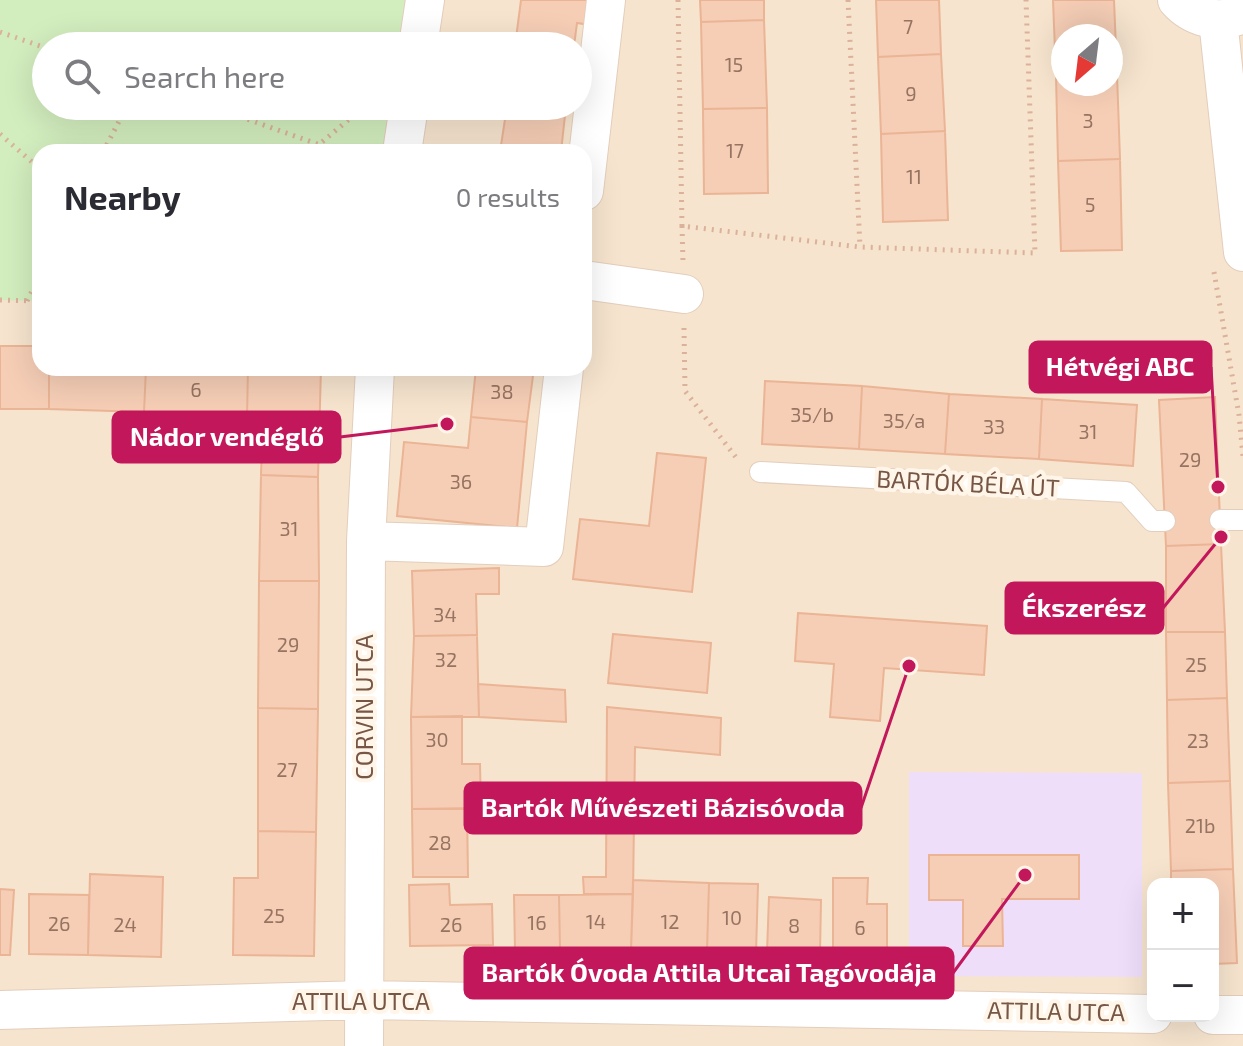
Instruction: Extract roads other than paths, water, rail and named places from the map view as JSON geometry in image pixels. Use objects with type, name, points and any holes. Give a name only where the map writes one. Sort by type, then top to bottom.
[{"type":"street","points":[[420,32],[425,0]]},
{"type":"street","points":[[589,144],[606,0]]},
{"type":"street","points":[[1177,0],[1199,16],[1230,17],[1243,252]]},
{"type":"street","points":[[403,144],[407,120]]},
{"type":"street","points":[[592,281],[684,294]]},
{"type":"street","name":"CORVIN UTCA","points":[[364,1046],[366,541],[375,376]]},
{"type":"street","points":[[366,541],[544,547],[563,376]]},
{"type":"street","name":"ATTILA UTCA","points":[[0,1010],[364,1000],[1147,1014]]},
{"type":"street","points":[[1219,1015],[1243,1015]]},
{"type":"lane","name":"BARTÓK BÉLA ÚT","points":[[760,472],[1126,492],[1152,521],[1165,521]]},
{"type":"lane","points":[[1220,520],[1243,520]]},
{"type":"place","name":"Nádor vendéglő","points":[[447,424]]},
{"type":"place","name":"Hétvégi ABC","points":[[1218,487]]},
{"type":"place","name":"Ékszerész","points":[[1221,537]]},
{"type":"place","name":"Bartók Művészeti Bázisóvoda","points":[[909,666]]},
{"type":"place","name":"Bartók Óvoda Attila Utcai Tagóvodája","points":[[1025,875]]}]
